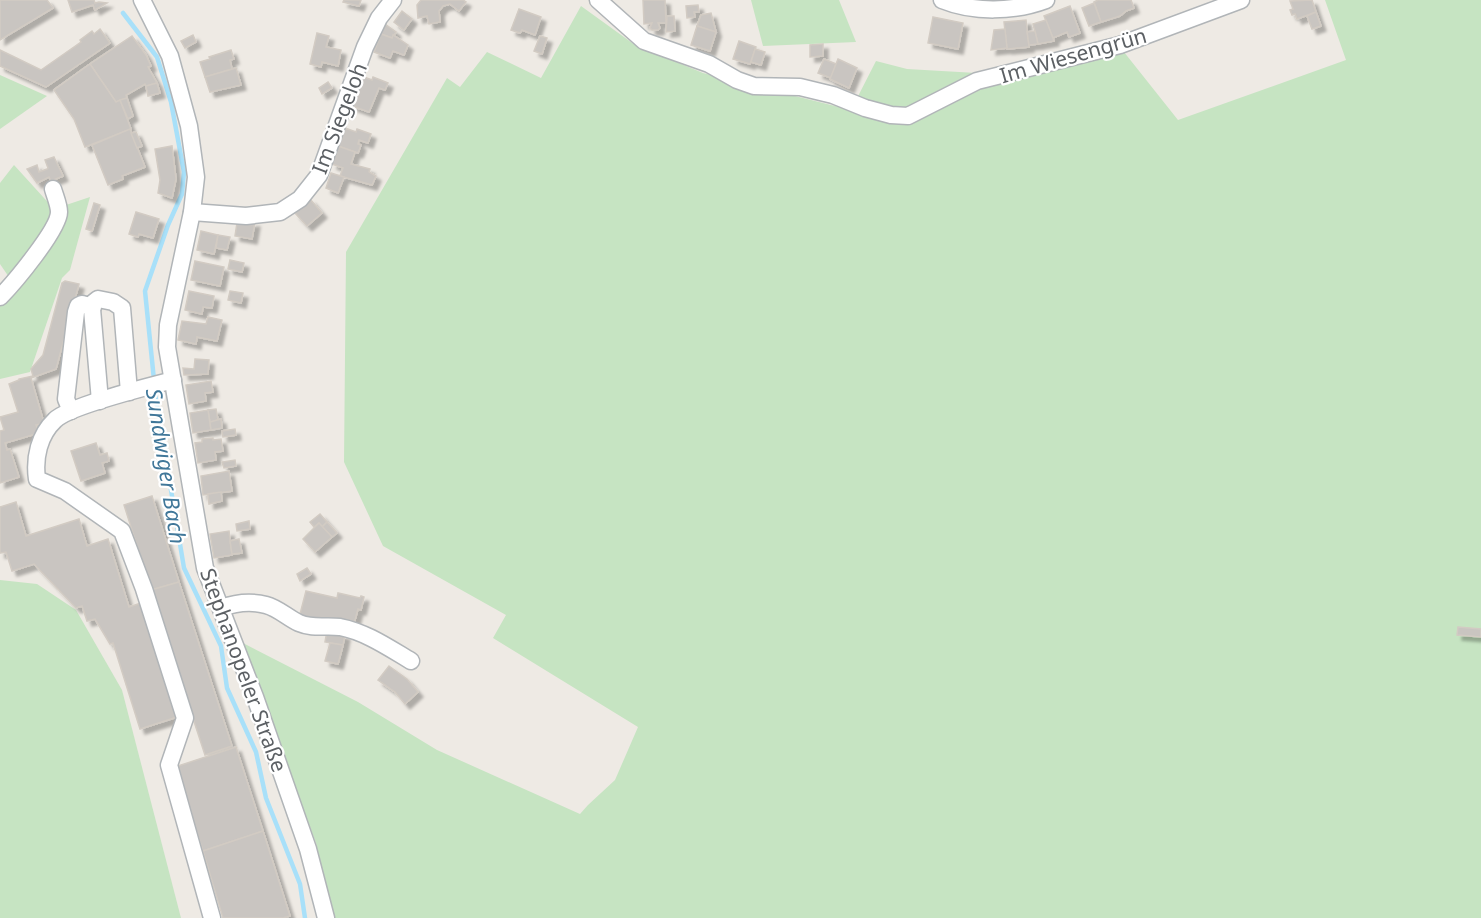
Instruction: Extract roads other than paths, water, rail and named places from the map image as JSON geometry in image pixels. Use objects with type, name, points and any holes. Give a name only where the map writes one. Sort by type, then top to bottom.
[{"type":"street","name":"Stephanopeler Straße","points":[[142,0],[170,56],[189,126],[196,177],[192,212],[168,325],[167,347],[160,383],[201,553],[255,697],[308,849],[326,918]]},
{"type":"street","name":"Im Siegeloh","points":[[192,212],[246,216],[280,212],[300,199],[320,175],[365,47],[379,18],[393,0]]},
{"type":"street","name":"Im Wiesengrün","points":[[598,0],[644,41],[709,64],[753,86],[800,87],[833,95],[882,112],[908,116],[976,81],[1120,45],[1242,0]]},
{"type":"street","points":[[942,0],[952,4],[989,9],[1029,6],[1046,0]]},
{"type":"street","points":[[0,297],[54,229],[59,212],[53,189]]},
{"type":"street","points":[[100,401],[93,307],[93,303],[98,299],[113,302],[122,308],[129,392]]},
{"type":"street","points":[[71,411],[66,399],[76,312],[78,306],[82,304],[93,307]]},
{"type":"street","points":[[160,383],[71,411],[55,420],[41,440],[35,465],[37,479],[65,491],[122,531],[144,589],[185,718],[169,765],[212,918]]},
{"type":"street","points":[[221,608],[237,602],[267,605],[299,623],[317,628],[340,627],[356,632],[377,641],[411,661]]},
{"type":"waterway","name":"Sundwiger Bach","points":[[123,13],[157,57],[171,102],[184,172],[182,194],[168,225],[145,291],[154,380]]},
{"type":"waterway","name":"Sundwiger Bach","points":[[154,388],[184,568],[221,646],[227,688],[256,752],[266,798],[300,884],[305,918]]}]
